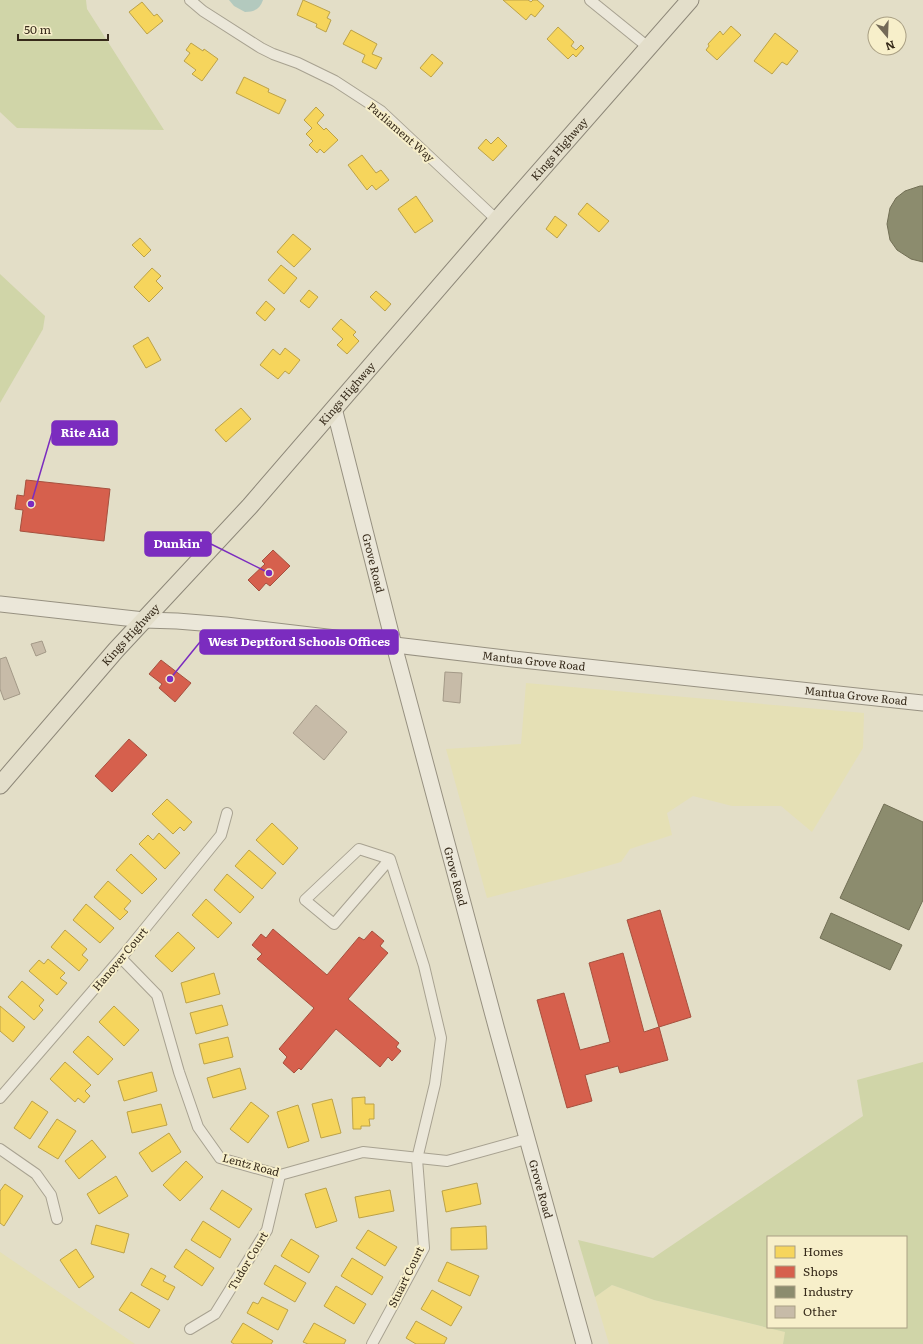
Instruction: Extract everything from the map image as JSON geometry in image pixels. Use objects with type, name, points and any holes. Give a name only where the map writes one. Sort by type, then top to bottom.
[{"type":"main road","name":"Kings Highway","points":[[0,785],[116,650],[250,506],[497,220],[690,0]]},
{"type":"main road","name":"Grove Road","points":[[334,408],[394,645],[526,1139],[584,1344]]},
{"type":"main road","name":"Mantua Grove Road","points":[[0,604],[144,620],[215,624],[394,645],[923,702]]},
{"type":"street","name":"Parliament Way","points":[[190,0],[261,48],[335,81],[380,111],[497,220]]},
{"type":"street","points":[[590,0],[648,47]]},
{"type":"street","name":"Hanover Court","points":[[0,1098],[122,958],[221,836],[227,813]]},
{"type":"street","points":[[359,849],[390,859],[334,924],[305,900],[359,849]]},
{"type":"street","name":"Stuart Court","points":[[372,1344],[424,1248],[416,1159],[435,1084],[441,1038],[424,966],[390,859]]},
{"type":"street","name":"Lentz Road","points":[[122,958],[157,995],[179,1072],[198,1127],[220,1158],[280,1175],[363,1152],[416,1159],[447,1161],[526,1139]]},
{"type":"street","points":[[0,1149],[36,1174],[51,1195],[57,1220]]},
{"type":"street","name":"Tudor Court","points":[[190,1329],[216,1314],[264,1236],[267,1230],[280,1175]]},
{"type":"shaded area","points":[[229,0],[263,0],[260,6],[256,9],[245,12],[234,6]]},
{"type":"shaded area","points":[[526,683],[864,713],[863,748],[812,832],[781,806],[732,806],[693,796],[667,813],[672,835],[630,849],[621,862],[487,898],[446,749],[521,744]]},
{"type":"shaded area","points":[[0,1252],[135,1344],[0,1344]]},
{"type":"shaded area","points":[[612,1285],[654,1300],[786,1332],[783,1344],[609,1344],[595,1297]]},
{"type":"green space","points":[[0,0],[86,0],[87,9],[164,130],[17,128],[0,112]]},
{"type":"green space","points":[[0,274],[45,316],[43,329],[0,403]]},
{"type":"green space","points":[[923,1062],[923,1344],[783,1344],[785,1332],[769,1328],[907,1328],[907,1236],[767,1236],[767,1328],[654,1300],[612,1285],[595,1297],[578,1240],[653,1258],[863,1116],[857,1080]]},
{"type":"building: Homes","points":[[303,0],[330,12],[327,18],[331,20],[326,32],[316,27],[317,24],[297,15]]},
{"type":"building: Homes","points":[[503,0],[528,0],[531,2],[533,0],[537,0],[544,6],[535,17],[531,14],[526,20]]},
{"type":"building: Homes","points":[[142,2],[154,16],[157,14],[163,21],[147,34],[129,12]]},
{"type":"building: Homes","points":[[731,26],[741,35],[717,60],[706,50],[709,46],[708,44],[720,31],[723,35]]},
{"type":"building: Homes","points":[[558,27],[574,42],[571,46],[576,50],[581,45],[584,48],[576,57],[573,54],[568,59],[547,39]]},
{"type":"building: Homes","points":[[351,30],[377,44],[372,54],[382,58],[376,69],[362,62],[365,55],[343,44]]},
{"type":"building: Homes","points":[[775,33],[798,51],[787,65],[782,62],[772,74],[754,61]]},
{"type":"building: Homes","points":[[191,43],[203,51],[204,49],[218,59],[202,81],[192,74],[196,70],[184,61],[190,53],[186,50]]},
{"type":"building: Homes","points":[[432,54],[443,63],[431,77],[420,68]]},
{"type":"building: Homes","points":[[244,77],[269,89],[268,92],[286,100],[279,114],[236,93]]},
{"type":"building: Homes","points":[[316,107],[324,115],[317,123],[324,130],[326,128],[338,140],[324,153],[320,149],[317,153],[309,145],[313,141],[306,134],[312,128],[304,120]]},
{"type":"building: Homes","points":[[498,137],[507,146],[493,161],[478,148],[486,139],[491,144]]},
{"type":"building: Homes","points":[[362,155],[376,173],[381,170],[389,180],[376,190],[372,185],[367,190],[348,165]]},
{"type":"building: Homes","points":[[416,196],[433,221],[415,233],[398,209]]},
{"type":"building: Homes","points":[[587,203],[609,221],[599,232],[578,214]]},
{"type":"building: Homes","points":[[555,216],[567,225],[557,238],[546,229]]},
{"type":"building: Homes","points":[[293,234],[311,249],[294,267],[277,252]]},
{"type":"building: Homes","points":[[140,238],[151,250],[144,257],[132,245]]},
{"type":"building: Homes","points":[[281,265],[297,278],[284,294],[268,280]]},
{"type":"building: Homes","points":[[152,268],[161,276],[156,281],[163,288],[149,302],[134,287]]},
{"type":"building: Homes","points":[[309,290],[318,297],[309,308],[300,301]]},
{"type":"building: Homes","points":[[376,291],[391,304],[385,311],[370,297]]},
{"type":"building: Homes","points":[[266,301],[275,309],[265,321],[256,313]]},
{"type":"building: Homes","points":[[341,319],[356,332],[353,335],[359,341],[347,354],[337,345],[343,339],[332,329]]},
{"type":"building: Homes","points":[[148,337],[161,360],[146,368],[133,346]]},
{"type":"building: Homes","points":[[285,348],[300,360],[289,374],[285,371],[278,379],[260,365],[273,349],[280,355]]},
{"type":"building: Homes","points":[[241,408],[251,419],[226,442],[215,430]]},
{"type":"building: Homes","points":[[167,799],[192,822],[184,831],[180,827],[173,834],[152,814]]},
{"type":"building: Homes","points":[[272,823],[298,848],[283,865],[256,840]]},
{"type":"building: Homes","points":[[159,833],[180,853],[165,869],[139,844],[148,835],[153,840]]},
{"type":"building: Homes","points":[[249,850],[276,873],[262,889],[235,866]]},
{"type":"building: Homes","points":[[131,854],[157,879],[142,894],[116,870]]},
{"type":"building: Homes","points":[[227,874],[254,897],[240,913],[214,890]]},
{"type":"building: Homes","points":[[108,881],[131,901],[124,909],[128,912],[120,920],[94,897]]},
{"type":"building: Homes","points":[[206,899],[232,923],[218,938],[192,915]]},
{"type":"building: Homes","points":[[86,904],[114,928],[100,943],[73,920]]},
{"type":"building: Homes","points":[[65,930],[87,949],[82,955],[88,960],[79,971],[51,947]]},
{"type":"building: Homes","points":[[178,932],[195,948],[172,972],[155,956]]},
{"type":"building: Homes","points":[[48,959],[65,973],[60,978],[67,983],[57,995],[29,971],[39,960],[44,964]]},
{"type":"building: Homes","points":[[214,973],[220,994],[186,1003],[181,983]]},
{"type":"building: Homes","points":[[22,981],[44,1000],[39,1006],[43,1010],[34,1020],[8,997]]},
{"type":"building: Homes","points":[[222,1005],[228,1025],[196,1034],[190,1013]]},
{"type":"building: Homes","points":[[0,1006],[25,1027],[13,1042],[0,1031]]},
{"type":"building: Homes","points":[[114,1006],[139,1030],[124,1046],[99,1022]]},
{"type":"building: Homes","points":[[88,1036],[113,1059],[98,1075],[73,1052]]},
{"type":"building: Homes","points":[[228,1037],[233,1057],[204,1064],[199,1044]]},
{"type":"building: Homes","points":[[65,1062],[91,1085],[85,1091],[90,1096],[84,1103],[78,1098],[75,1102],[50,1079]]},
{"type":"building: Homes","points":[[240,1068],[246,1089],[213,1098],[207,1078]]},
{"type":"building: Homes","points":[[152,1072],[157,1091],[124,1101],[118,1081]]},
{"type":"building: Homes","points":[[365,1097],[365,1104],[374,1104],[374,1119],[369,1119],[370,1126],[361,1126],[361,1129],[353,1129],[352,1098]]},
{"type":"building: Homes","points":[[332,1099],[341,1133],[321,1138],[312,1104]]},
{"type":"building: Homes","points":[[32,1101],[48,1112],[30,1139],[14,1128]]},
{"type":"building: Homes","points":[[251,1102],[269,1116],[248,1143],[230,1129]]},
{"type":"building: Homes","points":[[161,1104],[167,1125],[132,1133],[127,1112]]},
{"type":"building: Homes","points":[[298,1105],[309,1141],[288,1148],[277,1112]]},
{"type":"building: Homes","points":[[57,1119],[76,1131],[58,1159],[38,1147]]},
{"type":"building: Homes","points":[[169,1133],[181,1152],[152,1172],[139,1153]]},
{"type":"building: Homes","points":[[92,1140],[106,1157],[79,1179],[65,1161]]},
{"type":"building: Homes","points":[[186,1161],[203,1177],[180,1201],[163,1185]]},
{"type":"building: Homes","points":[[116,1176],[128,1196],[99,1214],[87,1194]]},
{"type":"building: Homes","points":[[477,1183],[481,1204],[446,1212],[442,1191]]},
{"type":"building: Homes","points":[[5,1184],[23,1196],[4,1226],[0,1223],[0,1191]]},
{"type":"building: Homes","points":[[326,1188],[337,1221],[316,1228],[305,1194]]},
{"type":"building: Homes","points":[[222,1190],[252,1209],[239,1228],[210,1209]]},
{"type":"building: Homes","points":[[390,1190],[394,1211],[359,1218],[355,1197]]},
{"type":"building: Homes","points":[[203,1221],[231,1239],[220,1258],[191,1240]]},
{"type":"building: Homes","points":[[96,1225],[129,1234],[124,1253],[91,1244]]},
{"type":"building: Homes","points":[[486,1226],[487,1249],[451,1250],[451,1228]]},
{"type":"building: Homes","points":[[368,1230],[397,1247],[385,1266],[356,1248]]},
{"type":"building: Homes","points":[[291,1239],[319,1256],[309,1273],[281,1256]]},
{"type":"building: Homes","points":[[76,1249],[94,1277],[79,1288],[60,1260]]},
{"type":"building: Homes","points":[[186,1249],[214,1268],[202,1286],[174,1267]]},
{"type":"building: Homes","points":[[352,1258],[383,1277],[372,1295],[341,1276]]},
{"type":"building: Homes","points":[[447,1262],[479,1276],[470,1296],[438,1281]]},
{"type":"building: Homes","points":[[275,1265],[306,1283],[295,1302],[264,1284]]},
{"type":"building: Homes","points":[[151,1268],[166,1276],[163,1281],[175,1287],[168,1300],[141,1285]]},
{"type":"building: Homes","points":[[336,1286],[366,1304],[354,1324],[324,1306]]},
{"type":"building: Homes","points":[[432,1290],[462,1307],[451,1326],[421,1309]]},
{"type":"building: Homes","points":[[131,1292],[160,1310],[149,1328],[119,1310]]},
{"type":"building: Homes","points":[[262,1297],[288,1310],[278,1330],[247,1313],[253,1302],[258,1304]]},
{"type":"building: Homes","points":[[416,1321],[447,1338],[444,1344],[416,1344],[406,1338]]},
{"type":"building: Homes","points":[[243,1323],[273,1341],[271,1344],[234,1344],[231,1342]]},
{"type":"building: Homes","points":[[314,1323],[346,1340],[344,1344],[308,1344],[303,1342]]},
{"type":"building: Shops","points":[[26,480],[110,489],[104,541],[20,531],[23,510],[15,509],[17,495],[24,496]]},
{"type":"building: Shops","points":[[273,550],[290,566],[270,586],[266,583],[259,591],[248,580],[265,564],[262,561]]},
{"type":"building: Shops","points":[[161,660],[191,683],[175,702],[159,688],[162,684],[149,674]]},
{"type":"building: Shops","points":[[129,739],[147,755],[112,792],[95,776]]},
{"type":"building: Shops","points":[[660,910],[691,1017],[659,1027],[627,920]]},
{"type":"building: Shops","points":[[273,929],[327,975],[359,937],[364,940],[372,931],[384,941],[380,946],[388,953],[348,999],[399,1043],[396,1047],[401,1051],[392,1061],[388,1057],[380,1067],[336,1029],[301,1070],[299,1068],[294,1073],[283,1063],[287,1057],[279,1049],[314,1008],[257,959],[262,954],[252,945],[261,934],[266,938]]},
{"type":"building: Shops","points":[[623,953],[644,1032],[659,1027],[668,1060],[620,1073],[618,1066],[585,1075],[592,1101],[567,1108],[537,1000],[564,993],[580,1050],[610,1042],[589,963]]},
{"type":"building: Industry","points":[[923,186],[923,262],[911,259],[897,250],[890,240],[887,224],[890,208],[896,198],[905,191]]},
{"type":"building: Industry","points":[[884,804],[923,822],[923,900],[909,930],[840,898]]},
{"type":"building: Industry","points":[[831,913],[902,945],[890,970],[820,938]]},
{"type":"building: Other","points":[[42,641],[46,652],[36,656],[31,644]]},
{"type":"building: Other","points":[[6,657],[20,694],[4,700],[0,689],[0,659]]},
{"type":"building: Other","points":[[445,672],[462,673],[460,703],[443,701]]},
{"type":"building: Other","points":[[316,705],[347,732],[324,760],[293,733]]},
{"type":"place","name":"Rite Aid","points":[[31,504]]},
{"type":"place","name":"Dunkin'","points":[[269,573]]},
{"type":"place","name":"West Deptford Schools Offices","points":[[170,679]]}]
